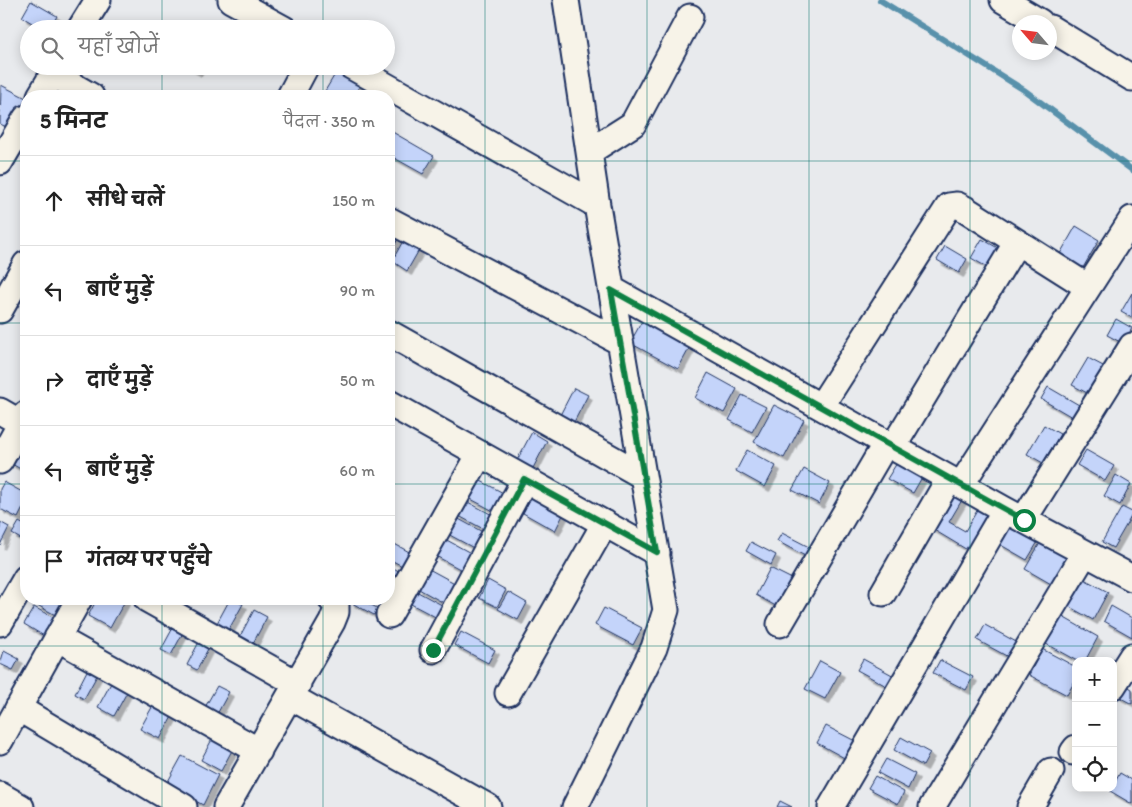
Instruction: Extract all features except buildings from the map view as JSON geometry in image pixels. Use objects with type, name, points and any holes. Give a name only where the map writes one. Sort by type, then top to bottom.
[{"type":"street","points":[[86,20],[98,0]]},
{"type":"street","points":[[231,0],[268,20]]},
{"type":"street","points":[[566,0],[596,205],[666,610],[654,648],[575,807]]},
{"type":"street","points":[[1003,0],[1028,15]]},
{"type":"street","points":[[589,152],[633,124],[690,17]]},
{"type":"street","points":[[1057,32],[1132,78]]},
{"type":"street","points":[[43,90],[52,75]]},
{"type":"street","points":[[62,75],[83,90]]},
{"type":"street","points":[[293,90],[301,75]]},
{"type":"street","points":[[367,75],[393,90]]},
{"type":"street","points":[[395,91],[596,205]]},
{"type":"street","points":[[13,152],[20,134]]},
{"type":"street","points":[[821,406],[944,212],[950,206],[957,205],[965,209],[1088,288]]},
{"type":"street","points":[[883,594],[955,482],[1088,288],[1132,219]]},
{"type":"street","points":[[395,223],[620,342]]},
{"type":"street","points":[[780,624],[1017,242]]},
{"type":"street","points":[[0,310],[20,275]]},
{"type":"street","points":[[611,290],[1014,515],[1085,553],[1129,570]]},
{"type":"street","points":[[395,336],[644,476]]},
{"type":"street","points":[[831,807],[1014,515],[1132,346]]},
{"type":"street","points":[[395,406],[657,552]]},
{"type":"street","points":[[0,461],[18,419]]},
{"type":"street","points":[[390,615],[480,454]]},
{"type":"street","points":[[433,650],[524,479]]},
{"type":"street","points":[[508,693],[605,523]]},
{"type":"street","points":[[932,807],[1085,553]]},
{"type":"street","points":[[0,623],[20,588]]},
{"type":"street","points":[[0,741],[76,605]]},
{"type":"street","points":[[157,605],[488,807]]},
{"type":"street","points":[[226,807],[334,617],[336,605]]},
{"type":"street","points":[[57,638],[259,750]]},
{"type":"street","points":[[1117,680],[1132,656]]},
{"type":"street","points":[[18,708],[184,807]]},
{"type":"street","points":[[1030,807],[1051,771]]},
{"type":"street","points":[[0,795],[21,807]]},
{"type":"waterway","points":[[880,0],[1024,90],[1132,170]]},
{"type":"route","points":[[433,650],[524,479],[657,552],[611,290],[1024,520]]}]
